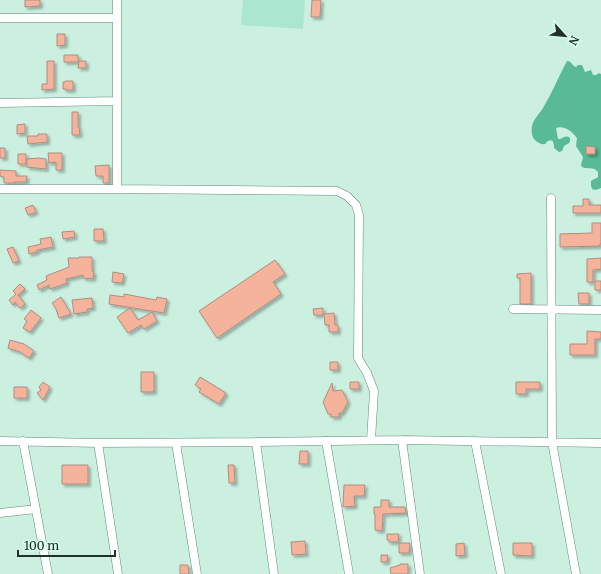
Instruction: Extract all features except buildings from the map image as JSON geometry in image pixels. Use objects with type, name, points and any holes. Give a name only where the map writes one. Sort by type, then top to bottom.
[{"type":"street","points":[[117,0],[117,189]]},
{"type":"street","points":[[0,18],[117,18]]},
{"type":"street","points":[[0,103],[117,101]]},
{"type":"street","points":[[0,189],[337,191],[347,196],[356,205],[359,215],[358,358],[367,373],[374,391],[371,440]]},
{"type":"street","points":[[551,198],[552,442],[576,574]]},
{"type":"street","points":[[513,309],[601,310]]},
{"type":"street","points":[[402,440],[420,574]]},
{"type":"street","points":[[0,441],[176,443],[402,440],[601,443]]},
{"type":"street","points":[[23,441],[48,574]]},
{"type":"street","points":[[326,441],[349,574]]},
{"type":"street","points":[[475,441],[501,574]]},
{"type":"street","points":[[256,442],[274,574]]},
{"type":"street","points":[[98,443],[118,574]]},
{"type":"street","points":[[176,443],[197,574]]},
{"type":"street","points":[[0,513],[36,509]]},
{"type":"green space","points":[[243,0],[305,0],[303,29],[241,25]]},
{"type":"green space","points":[[567,61],[576,67],[578,65],[582,65],[585,72],[591,70],[593,75],[599,73],[601,74],[601,188],[594,190],[591,187],[591,181],[598,177],[598,172],[594,169],[582,167],[583,157],[576,146],[577,138],[573,133],[562,127],[556,128],[558,139],[565,137],[570,138],[569,143],[564,146],[562,151],[559,152],[554,148],[551,140],[547,141],[545,144],[542,144],[536,141],[532,136],[534,121],[542,110]]}]
